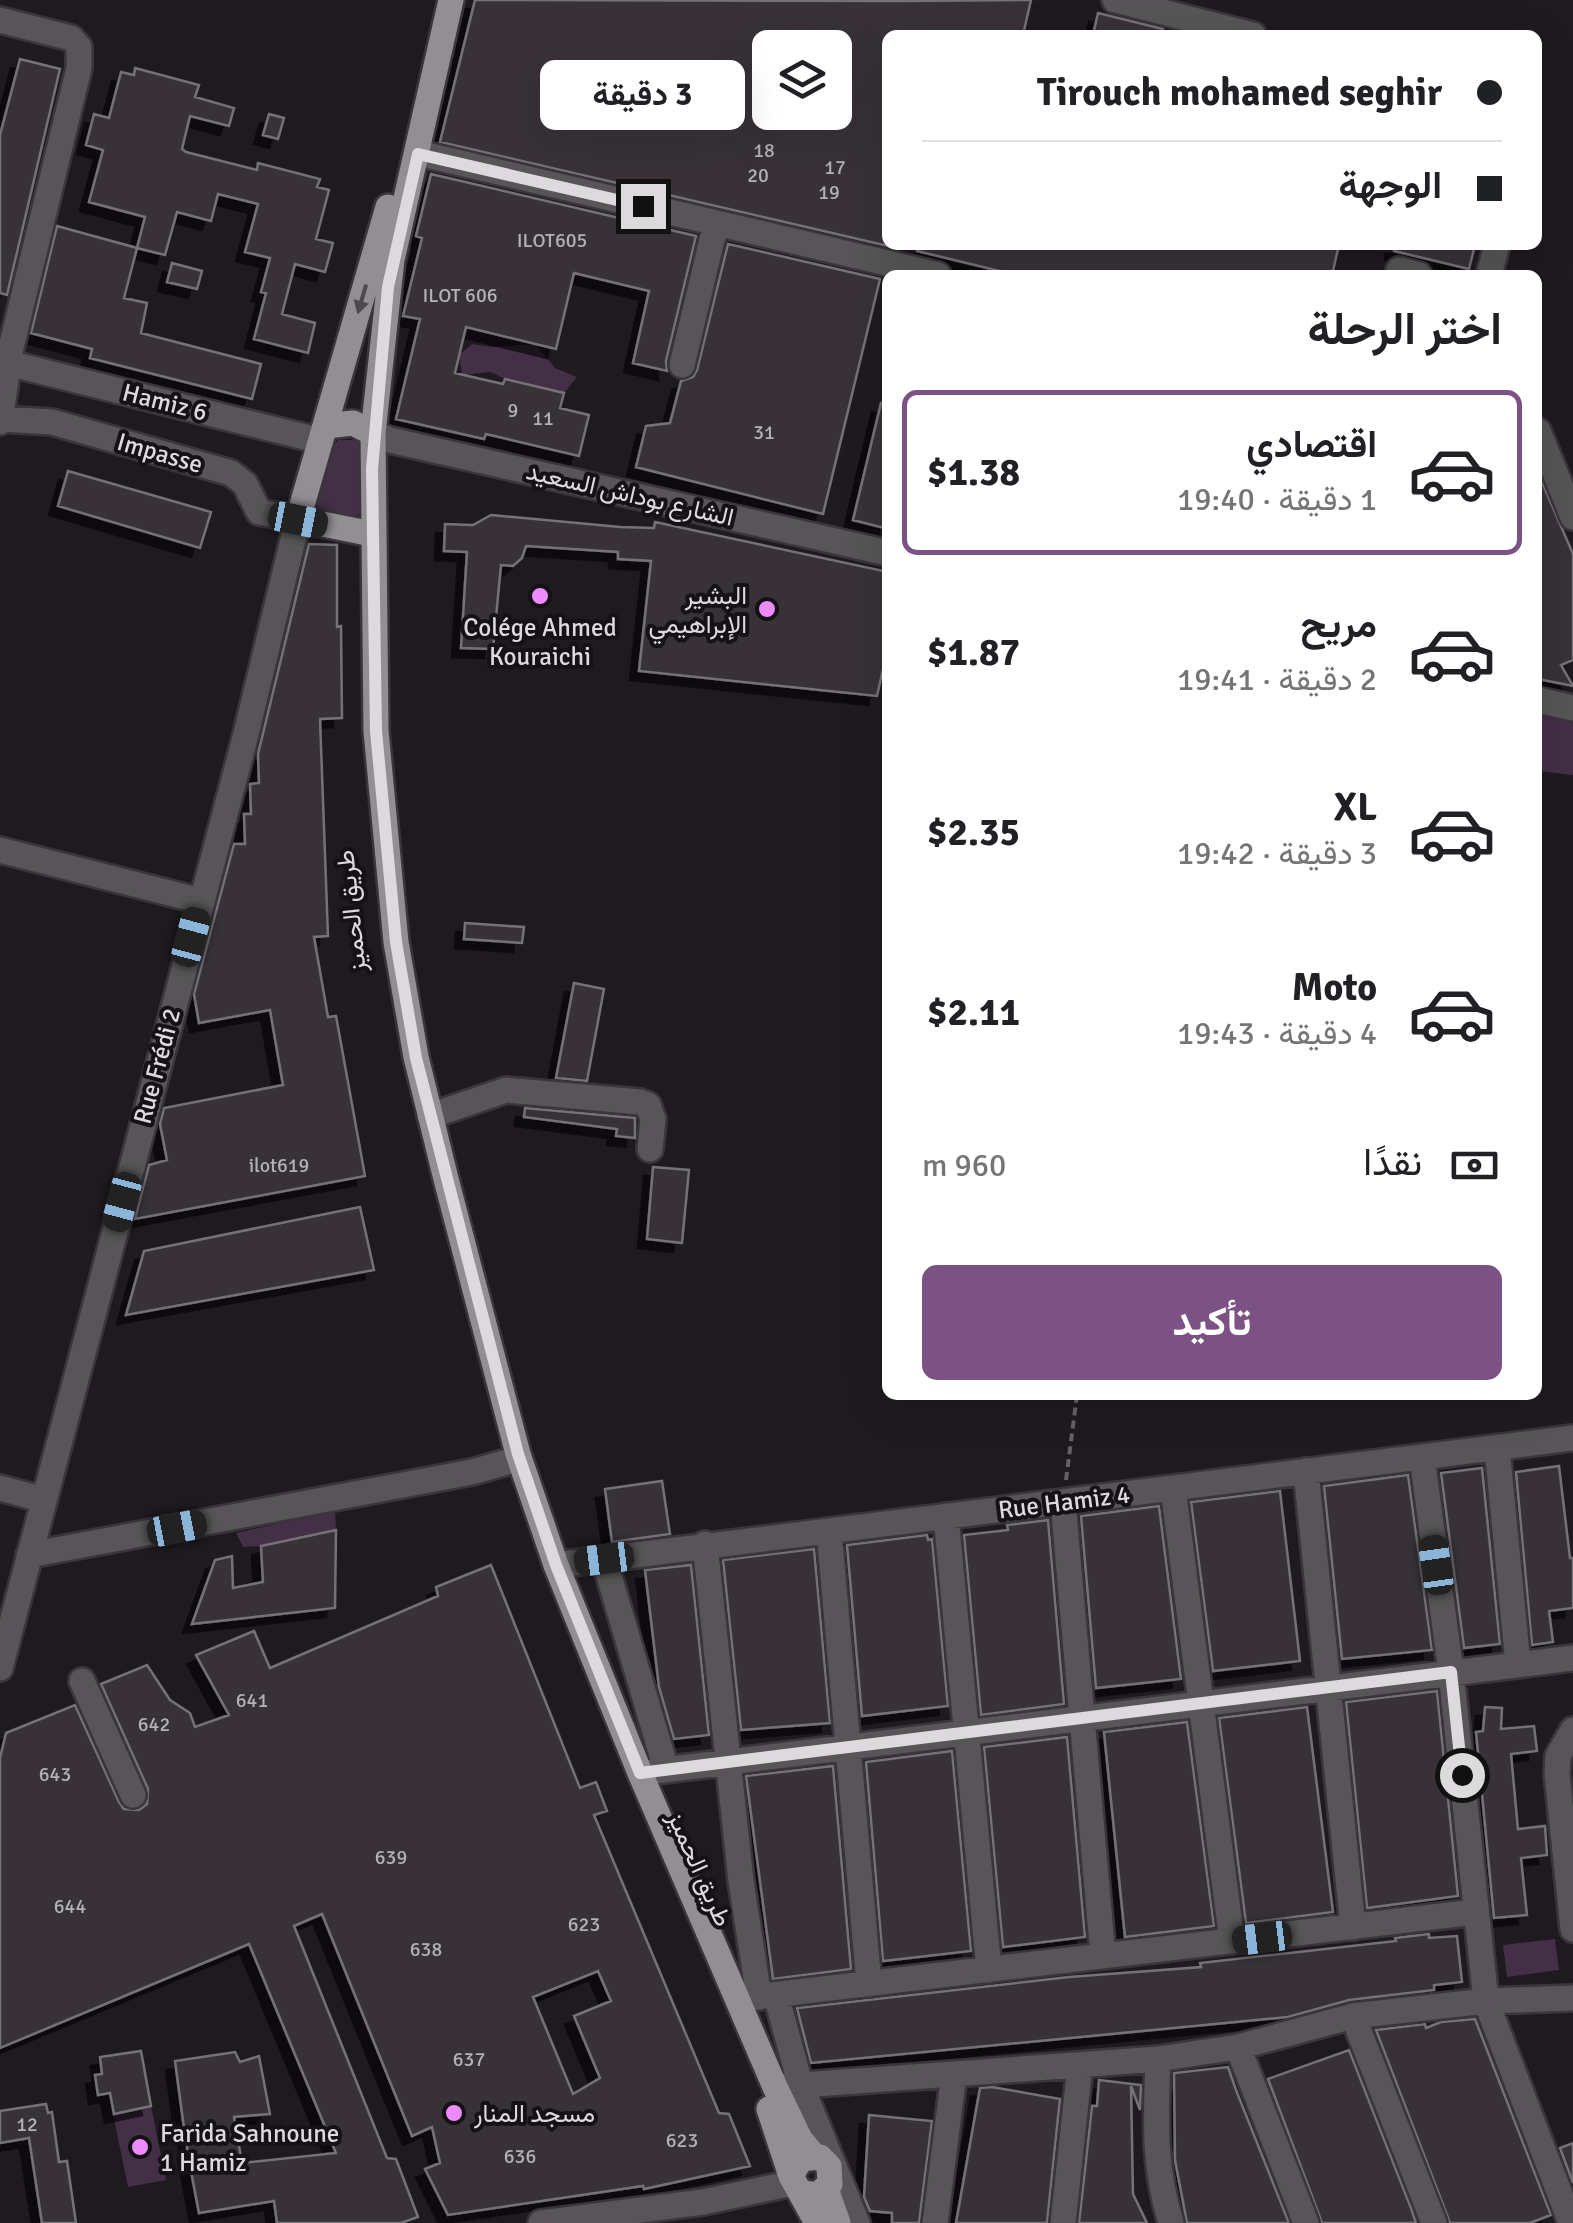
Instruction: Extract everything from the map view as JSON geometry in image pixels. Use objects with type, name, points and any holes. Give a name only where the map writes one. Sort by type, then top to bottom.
[{"type":"main road","points":[[434,0],[396,173],[298,520],[365,532],[384,310],[452,0]]},
{"type":"main road","points":[[324,434],[353,423],[373,433]]},
{"type":"main road","name":"طريق الحميز","points":[[365,532],[376,731],[396,942],[416,1058],[518,1454],[556,1565],[640,1773],[758,1997],[800,2139],[829,2166],[831,2178],[803,2185]]},
{"type":"main road","name":"طريق الحميز","points":[[365,532],[362,732],[383,944],[402,1060],[507,1462],[543,1570],[817,2223]]},
{"type":"main road","points":[[803,2185],[796,2163],[814,2156]]},
{"type":"main road","name":"طريق الحميز","points":[[803,2185],[838,2223]]},
{"type":"street","points":[[1115,0],[1233,30]]},
{"type":"street","points":[[0,20],[72,38],[79,47],[79,68],[8,363],[0,420]]},
{"type":"street","points":[[418,154],[917,270]]},
{"type":"street","points":[[682,365],[716,223]]},
{"type":"street","name":"Hamiz 6","points":[[8,363],[324,434]]},
{"type":"street","name":"Impasse","points":[[0,420],[52,422],[231,474],[244,484],[260,512],[298,520]]},
{"type":"street","name":"الشارع بوداش السعيد","points":[[373,433],[882,552]]},
{"type":"street","points":[[1542,442],[1573,517]]},
{"type":"street","name":"Rue Frédi 2","points":[[0,1668],[298,520]]},
{"type":"street","points":[[1542,701],[1573,708]]},
{"type":"street","points":[[0,850],[201,902]]},
{"type":"street","points":[[430,1116],[506,1090],[640,1102],[648,1105],[653,1119],[650,1149]]},
{"type":"street","name":"Rue Hamiz 4","points":[[556,1565],[1573,1438]]},
{"type":"street","points":[[1497,1448],[1518,1664]]},
{"type":"street","points":[[1422,1457],[1451,1672],[1486,2000],[1571,2222]]},
{"type":"street","points":[[30,1555],[453,1476],[507,1462]]},
{"type":"street","points":[[1306,1472],[1353,1927]]},
{"type":"street","points":[[0,1488],[44,1500]]},
{"type":"street","points":[[1173,1488],[1232,1941]]},
{"type":"street","points":[[1063,1502],[1103,1956]]},
{"type":"street","points":[[946,1516],[989,1970]]},
{"type":"street","points":[[829,1531],[869,1984]]},
{"type":"street","points":[[705,1544],[741,1882],[758,1997],[787,2085],[857,2223]]},
{"type":"street","points":[[604,1559],[666,1769]]},
{"type":"street","points":[[640,1773],[1573,1658]]},
{"type":"street","points":[[82,1682],[133,1795]]},
{"type":"street","points":[[1573,1730],[1558,1756],[1556,1774],[1573,1929]]},
{"type":"street","points":[[758,1997],[1475,1912]]},
{"type":"street","points":[[787,2085],[1158,2058],[1238,2047],[1353,2016],[1486,2000],[1573,1998]]},
{"type":"street","points":[[1353,2016],[1434,2223]]},
{"type":"street","points":[[1238,2047],[1306,2223]]},
{"type":"street","points":[[1158,2058],[1155,2152],[1171,2223]]},
{"type":"street","points":[[1063,2223],[1080,2066]]},
{"type":"street","points":[[935,2223],[954,2074]]},
{"type":"street","points":[[541,2223],[632,2217],[803,2185]]},
{"type":"path","points":[[1063,1502],[1077,1400]]},
{"type":"shaded area","points":[[472,344],[535,344],[555,368],[577,377],[564,393],[490,372],[462,375],[459,355]]},
{"type":"shaded area","points":[[338,440],[357,440],[364,448],[362,510],[352,521],[326,516],[316,506],[325,457]]},
{"type":"shaded area","points":[[1542,711],[1573,718],[1573,775],[1542,771]]},
{"type":"shaded area","points":[[335,1511],[336,1530],[243,1547],[236,1533]]},
{"type":"shaded area","points":[[1555,1939],[1559,1970],[1507,1977],[1503,1945]]},
{"type":"shaded area","name":"Farida Sahnoune 1 Hamiz","points":[[151,2106],[166,2180],[128,2187],[113,2114]]},
{"type":"building","points":[[475,0],[1031,0],[1024,30],[882,30],[882,245],[440,142]]},
{"type":"building","points":[[1098,13],[1163,29],[1163,30],[1094,30]]},
{"type":"building","points":[[20,59],[60,69],[7,295],[0,293],[0,135]]},
{"type":"building","points":[[135,68],[199,85],[195,97],[234,108],[229,126],[190,116],[182,149],[186,152],[257,170],[258,163],[320,179],[317,187],[329,190],[316,239],[333,243],[325,272],[295,264],[282,314],[315,323],[308,353],[254,339],[270,258],[245,252],[258,204],[218,194],[211,221],[177,212],[165,255],[137,248],[145,217],[89,202],[103,150],[86,145],[94,114],[109,118],[121,72],[134,75]]},
{"type":"building","points":[[269,114],[284,118],[278,139],[263,135]]},
{"type":"building","points":[[431,174],[696,236],[666,361],[667,371],[633,363],[649,291],[574,273],[556,349],[466,327],[455,373],[503,384],[505,379],[564,393],[560,408],[589,415],[579,456],[486,434],[484,439],[396,419],[420,319],[403,316],[422,238],[416,236]]},
{"type":"building","points":[[57,226],[137,248],[124,298],[147,303],[141,333],[261,364],[252,399],[90,358],[92,349],[31,333]]},
{"type":"building","points":[[728,244],[880,279],[823,514],[636,467],[646,426],[670,423],[681,381],[693,377],[697,370]]},
{"type":"building","points":[[1338,250],[1333,270],[995,270],[917,251]]},
{"type":"building","points":[[1394,250],[1474,250],[1469,269]]},
{"type":"building","points":[[172,263],[202,271],[197,289],[167,282]]},
{"type":"building","points":[[881,403],[882,403],[882,527],[853,520]]},
{"type":"building","points":[[68,471],[211,512],[200,548],[58,506]]},
{"type":"building","points":[[1542,482],[1573,554],[1573,660],[1561,665],[1573,686],[1542,680]]},
{"type":"building","name":"البشير الإبراهيمي","points":[[491,515],[620,527],[654,528],[655,522],[882,571],[882,674],[877,696],[639,671],[651,561],[618,559],[618,552],[526,546],[522,558],[513,566],[501,565],[493,649],[461,648],[467,552],[444,551],[445,524],[473,525]]},
{"type":"building","points":[[309,544],[337,545],[337,627],[341,626],[342,718],[320,719],[328,936],[314,937],[328,1017],[336,1016],[365,1176],[135,1219],[149,1165],[167,1160],[160,1124],[164,1108],[283,1085],[270,1010],[199,1023],[194,994],[234,844],[245,844],[244,814],[251,814],[250,784],[259,783],[258,754]]},
{"type":"building","points":[[465,923],[524,927],[522,943],[464,939]]},
{"type":"building","points":[[574,983],[604,989],[587,1081],[556,1078]]},
{"type":"building","points":[[525,1108],[635,1118],[635,1138],[616,1136],[617,1129],[524,1117]]},
{"type":"building","points":[[653,1167],[689,1170],[682,1243],[647,1239]]},
{"type":"building","points":[[360,1207],[374,1270],[126,1315],[144,1251]]},
{"type":"building","points":[[1559,1466],[1573,1558],[1573,1608],[1549,1611],[1553,1642],[1532,1645],[1516,1472]]},
{"type":"building","points":[[1482,1468],[1500,1644],[1464,1648],[1441,1473]]},
{"type":"building","points":[[1408,1475],[1432,1650],[1342,1659],[1324,1486]]},
{"type":"building","points":[[662,1481],[670,1534],[612,1542],[605,1489]]},
{"type":"building","points":[[1280,1491],[1300,1661],[1213,1671],[1191,1502]]},
{"type":"building","points":[[1159,1506],[1181,1679],[1096,1688],[1081,1516]]},
{"type":"building","points":[[1048,1520],[1064,1704],[981,1715],[964,1535]]},
{"type":"building","points":[[336,1530],[335,1608],[192,1624],[215,1560],[232,1556],[233,1588],[263,1582],[261,1546]]},
{"type":"building","points":[[927,1535],[928,1540],[932,1539],[948,1706],[862,1716],[847,1545]]},
{"type":"building","points":[[814,1549],[830,1723],[741,1730],[723,1560]]},
{"type":"building","points":[[491,1565],[580,1788],[596,1782],[607,1811],[594,1815],[719,2113],[729,2114],[750,2166],[644,2189],[643,2186],[448,2215],[425,2169],[440,2163],[432,2127],[412,2136],[322,1914],[294,1926],[387,2158],[396,2159],[418,2217],[401,2223],[277,2223],[274,2201],[199,2213],[175,2061],[235,2052],[240,2062],[259,2056],[270,2114],[234,2117],[242,2163],[336,2153],[249,1944],[0,2048],[0,1758],[6,1733],[75,1705],[119,1802],[124,1809],[139,1810],[147,1804],[148,1789],[101,1684],[147,1665],[170,1700],[190,1713],[195,1727],[229,1715],[196,1655],[254,1631],[270,1668],[438,1596],[436,1587]],"holes":[[[598,1971],[611,2001],[574,2016],[600,2078],[573,2094],[533,1997]]]},
{"type":"building","points":[[691,1565],[709,1735],[674,1739],[659,1687],[645,1570]]},
{"type":"building","points":[[1437,1691],[1458,1896],[1367,1908],[1346,1702]]},
{"type":"building","points":[[1307,1707],[1333,1912],[1246,1923],[1219,1718]]},
{"type":"building","points":[[1485,1707],[1502,1708],[1501,1729],[1534,1726],[1537,1751],[1511,1754],[1518,1829],[1545,1826],[1547,1855],[1521,1858],[1527,1915],[1494,1918],[1476,1732],[1483,1731]]},
{"type":"building","points":[[1187,1722],[1214,1926],[1125,1937],[1104,1732]]},
{"type":"building","points":[[1067,1737],[1085,1937],[1003,1947],[984,1747]]},
{"type":"building","points":[[952,1751],[971,1951],[883,1961],[866,1762]]},
{"type":"building","points":[[833,1766],[851,1969],[773,1979],[746,1776]]},
{"type":"building","points":[[1429,1934],[1429,1938],[1457,1936],[1462,1982],[1434,1985],[1434,1990],[1349,2000],[1288,2017],[811,2063],[797,2008],[1069,1977],[1201,1967],[1200,1963]]},
{"type":"building","points":[[1475,2019],[1551,2215],[1530,2223],[1450,2223],[1376,2030],[1425,2024],[1426,2028],[1441,2022]]},
{"type":"building","points":[[1349,2050],[1416,2223],[1322,2223],[1268,2079]]},
{"type":"building","points":[[141,2051],[151,2106],[114,2114],[110,2093],[98,2095],[95,2075],[102,2074],[100,2057]]},
{"type":"building","points":[[1228,2067],[1289,2223],[1187,2223],[1175,2160],[1174,2073]]},
{"type":"building","points":[[1099,2080],[1141,2085],[1140,2110],[1131,2086],[1133,2194],[1147,2223],[1079,2223],[1092,2106],[1097,2106]]},
{"type":"building","points":[[980,2088],[1060,2099],[1047,2223],[956,2223]]},
{"type":"building","points":[[46,2104],[48,2113],[52,2112],[59,2162],[67,2161],[76,2223],[42,2223],[29,2138],[0,2143],[0,2111]]},
{"type":"building","points":[[869,2115],[932,2121],[919,2223],[892,2223],[892,2213],[870,2211],[864,2197]]},
{"type":"building","points":[[1573,2143],[1573,2183],[1560,2148]]},
{"type":"place","name":"Colége Ahmed Kouraichi","points":[[540,596]]},
{"type":"place","name":"البشير الإبراهيمي","points":[[767,609]]},
{"type":"place","name":"مسجد المنار","points":[[454,2113]]},
{"type":"place","name":"Farida Sahnoune 1 Hamiz","points":[[140,2147]]},
{"type":"route","points":[[643,206],[418,154],[388,287],[372,469],[376,731],[396,942],[416,1058],[518,1454],[556,1565],[640,1773],[1451,1672],[1462,1775]]}]
